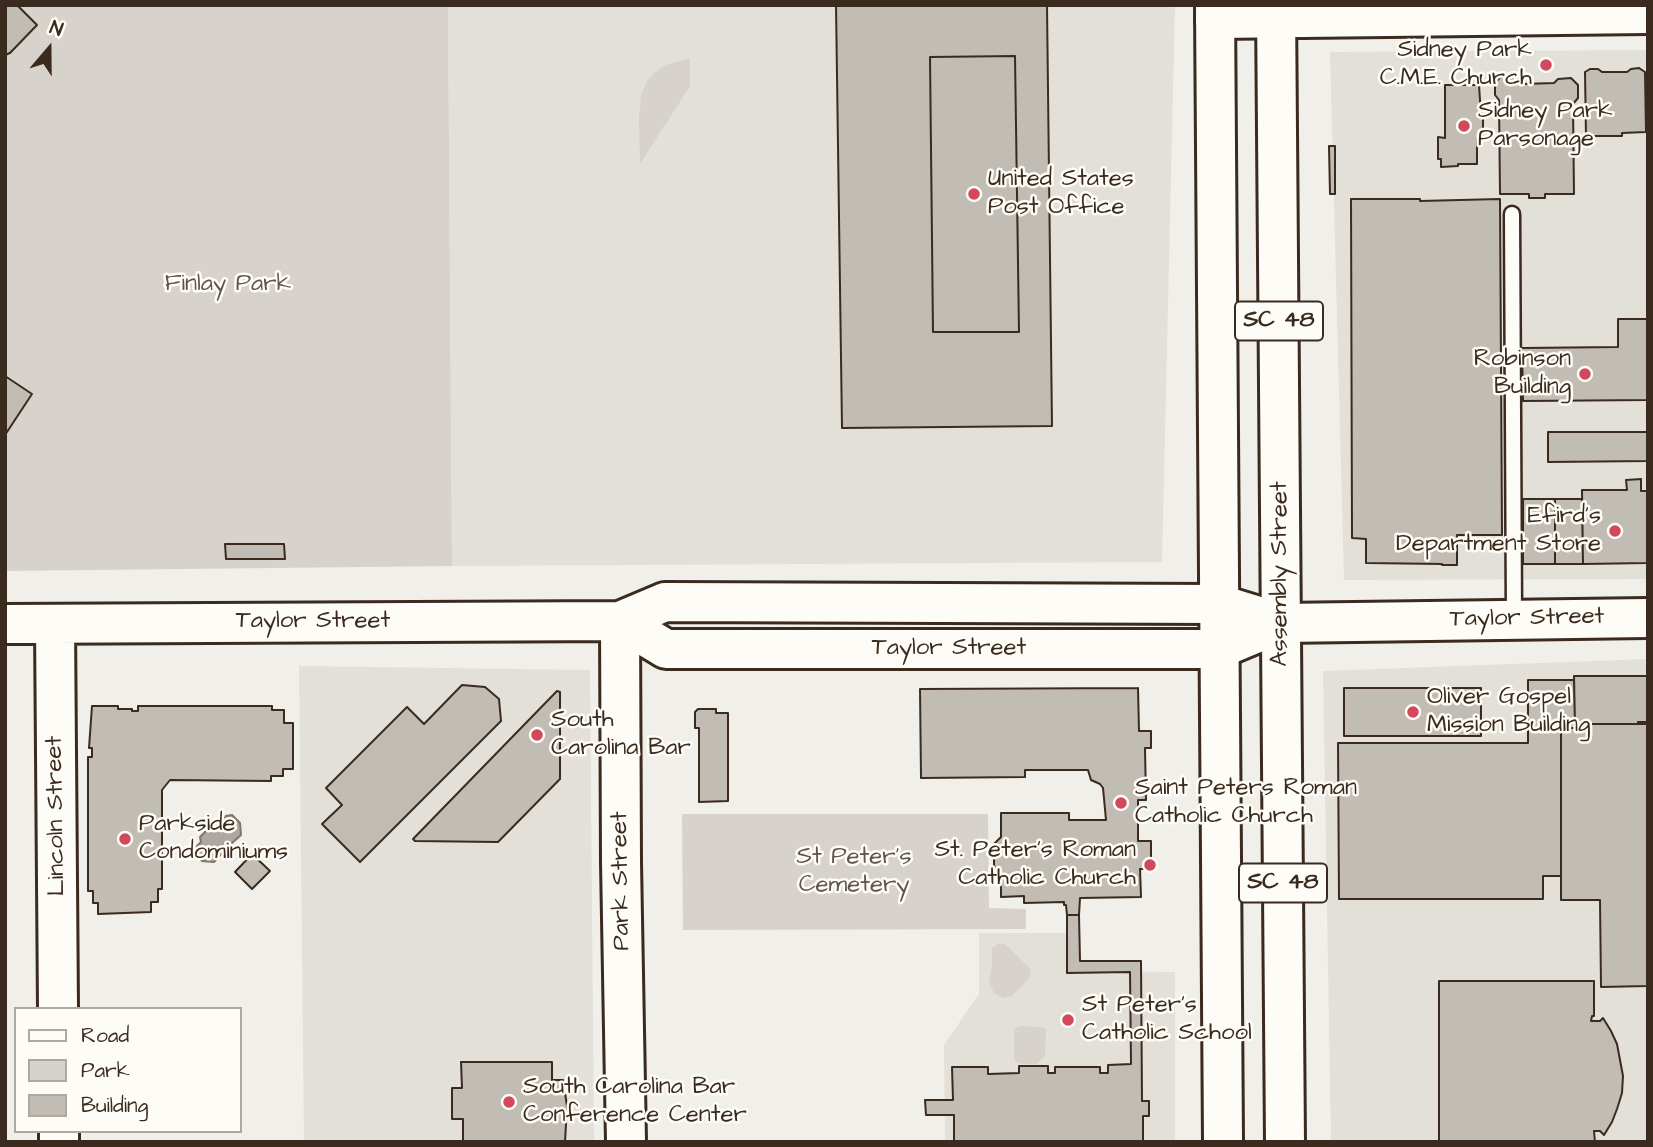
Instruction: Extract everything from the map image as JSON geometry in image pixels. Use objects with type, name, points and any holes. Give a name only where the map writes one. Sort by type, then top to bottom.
[{"type":"main road","points":[[1215,12],[1648,14]]},
{"type":"main road","name":"SC 48","points":[[1215,12],[1223,1142]]},
{"type":"main road","name":"Assembly Street","points":[[1277,12],[1285,1142]]},
{"type":"main road","name":"Taylor Street","points":[[5,624],[620,621],[665,601],[1219,604],[1281,623],[1648,618]]},
{"type":"main road","name":"Taylor Street","points":[[620,621],[666,649],[1219,649],[1281,623]]},
{"type":"main road","name":"Park Street","points":[[620,621],[626,1142]]},
{"type":"main road","name":"Lincoln Street","points":[[55,624],[58,1007]]},
{"type":"lane","points":[[1512,214],[1514,619]]},
{"type":"shaded area","points":[[448,5],[1175,5],[1162,562],[452,566]]},
{"type":"shaded area","points":[[1648,50],[1648,579],[1344,580],[1330,52]]},
{"type":"shaded area","points":[[1648,659],[1648,1142],[1331,1142],[1323,671]]},
{"type":"shaded area","points":[[299,666],[590,670],[594,1142],[304,1142]]},
{"type":"shaded area","points":[[232,815],[240,823],[241,835],[232,843],[233,850],[228,854],[223,852],[214,862],[202,861],[196,854],[196,847],[201,842],[200,837],[217,820],[220,822],[226,816]]},
{"type":"shaded area","name":"St Peter's Catholic School","points":[[979,933],[1068,933],[1069,971],[1175,972],[1175,1142],[945,1142],[944,1045],[979,994]]},
{"type":"green space","name":"Finlay Park","points":[[5,5],[448,5],[452,566],[5,571]]},
{"type":"green space","points":[[690,58],[690,86],[640,164],[639,118],[641,95],[647,81],[665,65]]},
{"type":"green space","name":"St Peter's Cemetery","points":[[682,814],[988,814],[989,908],[1026,909],[1026,929],[683,930]]},
{"type":"green space","points":[[999,943],[1005,944],[1030,968],[1031,976],[1012,996],[1003,998],[994,993],[989,983],[992,948]]},
{"type":"green space","points":[[1020,1026],[1044,1028],[1046,1031],[1045,1056],[1036,1064],[1022,1064],[1014,1058],[1014,1031]]},
{"type":"building","points":[[5,5],[17,5],[37,25],[5,55]]},
{"type":"building","points":[[836,5],[1047,5],[1052,426],[842,428]],"holes":[[[1015,56],[1019,332],[933,332],[930,57]]]},
{"type":"building","name":"United States Post Office","points":[[1015,56],[1019,332],[933,332],[930,57]]},
{"type":"building","points":[[1639,68],[1645,72],[1646,132],[1622,133],[1622,136],[1586,136],[1585,72],[1598,69],[1602,72],[1627,72]]},
{"type":"building","points":[[1514,76],[1522,84],[1554,83],[1558,79],[1571,78],[1578,85],[1578,98],[1573,104],[1574,194],[1545,194],[1545,198],[1529,198],[1529,194],[1500,194],[1499,100],[1495,95],[1495,83],[1500,77]]},
{"type":"building","name":"Sidney Park Parsonage","points":[[1445,85],[1479,85],[1483,139],[1477,139],[1477,164],[1441,167],[1441,159],[1438,159],[1438,137],[1445,138]]},
{"type":"building","points":[[1329,146],[1335,146],[1335,194],[1330,194]]},
{"type":"building","points":[[1351,199],[1500,199],[1502,535],[1457,535],[1457,565],[1366,563],[1366,539],[1352,538]]},
{"type":"building","name":"Robinson Building","points":[[1618,319],[1648,319],[1648,400],[1523,401],[1522,348],[1618,347]]},
{"type":"building","points":[[5,376],[32,394],[5,435]]},
{"type":"building","points":[[1548,432],[1648,432],[1648,461],[1548,462]]},
{"type":"building","name":"Efird's Department Store","points":[[1641,479],[1641,491],[1648,491],[1648,563],[1583,564],[1582,490],[1627,490],[1626,480]]},
{"type":"building","points":[[1523,499],[1555,499],[1555,564],[1523,564]]},
{"type":"building","points":[[1555,499],[1582,499],[1583,564],[1555,564]]},
{"type":"building","points":[[225,544],[284,544],[285,559],[226,559]]},
{"type":"building","points":[[1574,676],[1648,676],[1648,722],[1585,724],[1585,728],[1575,728]]},
{"type":"building","points":[[1528,680],[1574,680],[1575,728],[1561,728],[1561,876],[1543,876],[1543,899],[1339,899],[1338,743],[1528,743]]},
{"type":"building","points":[[462,685],[485,687],[499,699],[501,721],[360,862],[322,824],[342,805],[326,788],[407,707],[424,724]]},
{"type":"building","name":"Saint Peters Roman Catholic Church","points":[[1138,688],[1139,731],[1151,731],[1151,748],[1145,748],[1146,800],[1138,800],[1138,841],[1151,841],[1151,869],[1140,869],[1141,897],[1080,898],[1079,915],[1067,915],[1064,902],[1024,903],[1024,896],[1001,897],[1001,876],[994,866],[994,844],[1001,837],[1001,813],[1069,813],[1069,820],[1106,820],[1103,788],[1091,780],[1088,770],[1025,770],[1025,777],[921,778],[920,689]]},
{"type":"building","name":"Oliver Gospel Mission Building","points":[[1344,688],[1481,688],[1481,736],[1344,736]]},
{"type":"building","name":"South Carolina Bar","points":[[557,691],[560,692],[560,779],[498,842],[415,841],[413,839]]},
{"type":"building","name":"Parkside Condominiums","points":[[92,706],[118,706],[118,709],[138,711],[138,706],[272,706],[272,710],[284,710],[284,723],[293,723],[293,769],[283,769],[283,776],[271,776],[271,781],[170,780],[162,790],[162,889],[158,889],[158,902],[151,902],[151,912],[98,914],[98,903],[93,903],[93,891],[88,891],[88,757],[92,757],[92,748],[89,748]]},
{"type":"building","points":[[698,709],[716,709],[716,713],[728,713],[728,801],[699,802],[699,728],[695,728],[695,712]]},
{"type":"building","points":[[1585,724],[1648,724],[1648,986],[1601,987],[1600,900],[1561,900],[1561,728],[1585,728]]},
{"type":"building","points":[[252,854],[270,871],[252,889],[235,872]]},
{"type":"building","points":[[1067,915],[1079,915],[1080,961],[1141,961],[1142,1101],[1149,1101],[1149,1116],[1143,1116],[1143,1142],[954,1142],[954,1115],[926,1115],[925,1100],[953,1100],[952,1067],[988,1067],[988,1074],[1019,1073],[1019,1066],[1048,1066],[1048,1073],[1055,1073],[1055,1067],[1100,1067],[1100,1073],[1108,1073],[1108,1065],[1131,1064],[1130,972],[1067,973]]},
{"type":"building","points":[[1439,981],[1594,981],[1594,1016],[1591,1021],[1600,1021],[1603,1018],[1611,1031],[1617,1044],[1623,1076],[1617,1109],[1604,1135],[1600,1131],[1594,1131],[1595,1142],[1439,1142]]},
{"type":"building","name":"South Carolina Bar Conference Center","points":[[461,1062],[552,1062],[552,1080],[563,1080],[567,1106],[565,1142],[463,1142],[463,1119],[452,1119],[452,1088],[462,1088]]},
{"type":"place","name":"Sidney Park C.M.E. Church","points":[[1546,65]]},
{"type":"place","name":"Sidney Park Parsonage","points":[[1464,126]]},
{"type":"place","name":"United States Post Office","points":[[974,194]]},
{"type":"place","name":"Robinson Building","points":[[1585,374]]},
{"type":"place","name":"Efird's Department Store","points":[[1615,531]]},
{"type":"place","name":"Oliver Gospel Mission Building","points":[[1413,712]]},
{"type":"place","name":"South Carolina Bar","points":[[537,735]]},
{"type":"place","name":"Saint Peters Roman Catholic Church","points":[[1121,803]]},
{"type":"place","name":"Parkside Condominiums","points":[[125,839]]},
{"type":"place","name":"St. Peter's Roman Catholic Church","points":[[1150,865]]},
{"type":"place","name":"St Peter's Catholic School","points":[[1068,1020]]},
{"type":"place","name":"South Carolina Bar Conference Center","points":[[509,1102]]}]
